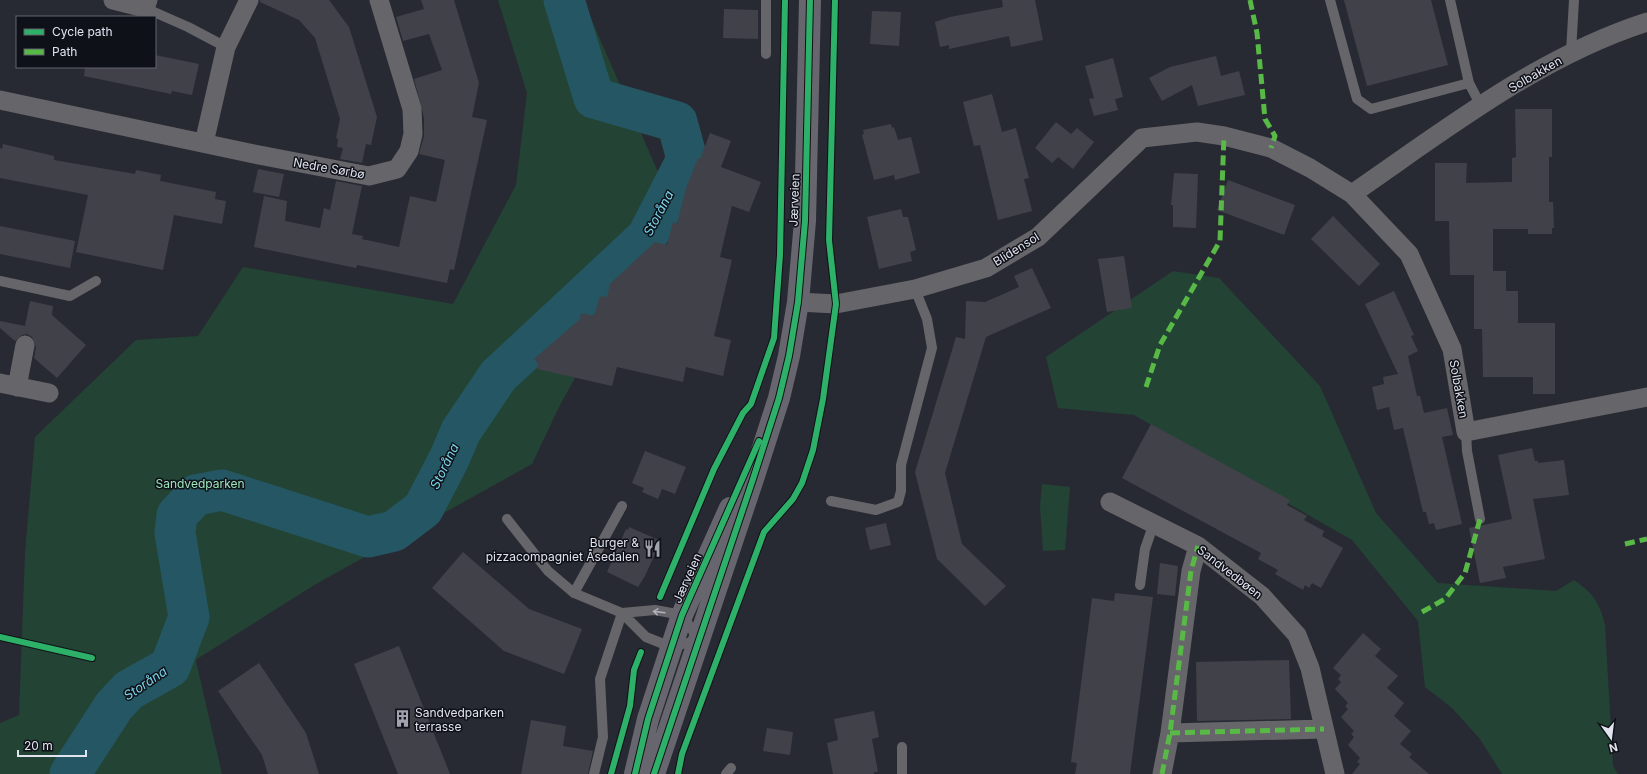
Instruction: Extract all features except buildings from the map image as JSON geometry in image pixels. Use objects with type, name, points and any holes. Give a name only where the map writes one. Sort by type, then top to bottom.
[{"type":"main road","name":"Jærveien","points":[[654,774],[779,398],[789,356],[798,302],[805,222],[810,0]]},
{"type":"main road","name":"Jærveien","points":[[635,774],[648,719],[682,615],[779,398]]},
{"type":"street","points":[[113,0],[146,4]]},
{"type":"street","points":[[204,143],[226,47],[249,0]]},
{"type":"street","name":"Nedre Sørbø","points":[[0,100],[369,176],[397,170],[409,151],[413,134],[412,109],[379,0]]},
{"type":"street","name":"Solbakken","points":[[1352,194],[1481,106],[1571,52],[1647,22]]},
{"type":"street","name":"Blidensol","points":[[798,302],[836,304],[916,289],[986,268],[1038,237],[1142,138],[1197,132],[1224,136]]},
{"type":"street","name":"Solbakken","points":[[1224,136],[1271,148],[1310,168],[1352,194],[1409,254],[1452,349],[1466,432],[1647,397]]},
{"type":"street","points":[[25,345],[8,385],[49,393]]},
{"type":"street","name":"Sandvedbøen","points":[[1110,502],[1198,546],[1262,596],[1297,635],[1310,668],[1335,774]]},
{"type":"street","points":[[1162,774],[1170,733],[1191,571],[1198,546]]},
{"type":"street","points":[[1170,733],[1324,729]]},
{"type":"lane","points":[[766,0],[766,54]]},
{"type":"lane","points":[[1330,0],[1357,99],[1371,109],[1469,83]]},
{"type":"lane","points":[[1450,0],[1469,83],[1481,106]]},
{"type":"lane","points":[[1571,52],[1574,0]]},
{"type":"lane","points":[[146,4],[226,47]]},
{"type":"lane","points":[[0,281],[70,296],[96,281]]},
{"type":"lane","points":[[831,501],[876,510],[889,507],[898,502],[901,491],[901,465],[932,348],[927,319],[916,289]]},
{"type":"lane","points":[[1466,432],[1467,451],[1480,518]]},
{"type":"lane","points":[[574,593],[622,506]]},
{"type":"lane","points":[[507,519],[548,571],[574,593],[622,613],[646,637],[671,647],[699,640],[682,615],[655,610],[622,613]]},
{"type":"lane","points":[[1140,585],[1145,549],[1154,523]]},
{"type":"lane","points":[[594,774],[603,737],[600,679],[622,613]]},
{"type":"lane","points":[[902,747],[902,774]]},
{"type":"green space","name":"Sandvedparken","points":[[498,0],[583,0],[671,202],[559,407],[532,464],[316,584],[197,659],[196,661],[222,774],[0,774],[0,723],[19,715],[25,553],[35,437],[136,340],[198,336],[243,267],[453,304],[516,185],[527,93]]},
{"type":"green space","points":[[1173,271],[1219,278],[1320,386],[1376,513],[1438,583],[1556,591],[1574,580],[1591,594],[1598,604],[1605,625],[1613,766],[1618,774],[1502,774],[1480,739],[1452,708],[1425,687],[1418,621],[1352,540],[1134,415],[1058,408],[1046,357]]},
{"type":"green space","points":[[1042,484],[1070,487],[1065,550],[1043,551],[1040,506]]},
{"type":"waterway","name":"Storåna","points":[[70,774],[114,706],[129,690],[170,667],[189,617],[175,533],[177,515],[196,495],[222,490],[368,537],[394,531],[423,509],[449,459],[461,431],[498,376],[647,237],[687,159],[677,122],[594,98],[564,0]]},
{"type":"marked path","points":[[1250,0],[1257,33],[1265,119],[1275,136],[1271,148]]},
{"type":"marked path","points":[[1146,387],[1160,345],[1220,241],[1224,136]]},
{"type":"marked path","points":[[1422,612],[1445,599],[1465,573],[1480,519]]},
{"type":"marked path","points":[[1625,544],[1647,539]]},
{"type":"marked path","points":[[1162,774],[1170,733],[1191,571],[1198,546]]},
{"type":"marked path","points":[[1170,733],[1324,729]]},
{"type":"cycle path","points":[[660,597],[714,469],[743,413],[751,404],[774,338],[780,255],[785,0]]},
{"type":"cycle path","points":[[654,774],[753,479],[779,398],[789,356],[798,302],[805,221],[810,0]]},
{"type":"cycle path","points":[[678,774],[682,754],[764,532],[793,499],[802,483],[813,450],[823,399],[836,304],[829,240],[835,0]]},
{"type":"cycle path","points":[[635,774],[648,719],[682,615],[759,441]]},
{"type":"cycle path","points":[[0,637],[92,658]]},
{"type":"cycle path","points":[[611,774],[630,706],[634,670],[641,652]]},
{"type":"place","name":"Burger & pizzacompagniet Åsedalen","points":[[652,549]]},
{"type":"place","name":"Sandvedparken terrasse","points":[[402,719]]}]
